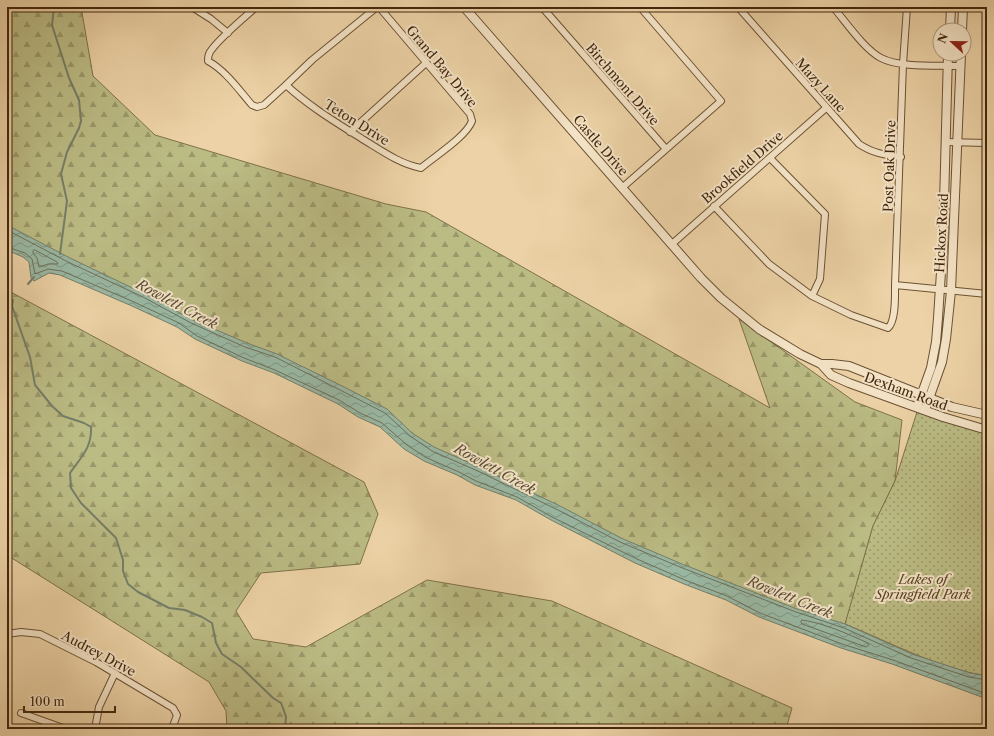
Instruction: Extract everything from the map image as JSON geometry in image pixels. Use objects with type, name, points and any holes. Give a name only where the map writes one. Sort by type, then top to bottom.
[{"type":"street","points":[[192,7],[228,33]]},
{"type":"street","points":[[256,7],[210,51],[208,61],[224,74],[252,104],[257,107],[264,105],[312,60],[378,7]]},
{"type":"street","name":"Grand Bay Drive","points":[[378,7],[465,107],[472,120],[467,130],[422,168]]},
{"type":"street","name":"Castle Drive","points":[[464,7],[721,298]]},
{"type":"street","name":"Birchmont Drive","points":[[542,7],[666,149]]},
{"type":"street","points":[[622,187],[721,101],[640,7]]},
{"type":"street","name":"Mazy Lane","points":[[738,7],[859,144],[877,153],[901,157]]},
{"type":"street","points":[[833,7],[874,54],[892,62],[903,64],[960,66]]},
{"type":"street","name":"Post Oak Drive","points":[[812,296],[851,315],[876,325],[888,328],[891,325],[893,319],[896,285],[903,64],[907,7]]},
{"type":"street","points":[[950,22],[951,7]]},
{"type":"street","points":[[962,22],[963,7]]},
{"type":"street","points":[[201,13],[206,8]]},
{"type":"street","name":"Hickox Road","points":[[921,409],[930,399],[942,362],[946,339],[950,291],[960,62]]},
{"type":"street","points":[[350,132],[426,63]]},
{"type":"street","name":"Hickox Road","points":[[921,409],[921,396],[931,368],[936,342],[943,241],[948,65]]},
{"type":"street","name":"Teton Drive","points":[[286,85],[301,99],[350,132],[393,158],[413,167],[422,168]]},
{"type":"street","name":"Brookfield Drive","points":[[672,244],[826,108]]},
{"type":"street","points":[[945,142],[987,143]]},
{"type":"street","points":[[714,206],[769,264],[812,296],[820,279],[825,214],[770,158]]},
{"type":"street","points":[[896,285],[987,294]]},
{"type":"street","name":"Dexham Road","points":[[721,298],[759,329],[794,351],[821,364],[831,375],[849,383],[963,424],[987,430]]},
{"type":"street","name":"Dexham Road","points":[[821,364],[849,366],[921,396],[952,407],[987,415]]},
{"type":"street","name":"Audrey Drive","points":[[7,634],[21,632],[40,634],[116,673],[173,708],[177,715],[172,729]]},
{"type":"street","points":[[95,729],[99,707],[116,673]]},
{"type":"street","points":[[21,713],[66,729]]},
{"type":"green space","points":[[7,7],[81,7],[93,76],[155,135],[386,204],[426,212],[770,408],[739,319],[855,402],[902,420],[895,481],[873,526],[844,629],[553,518],[373,414],[7,240]]},
{"type":"green space","points":[[7,290],[364,482],[378,514],[360,564],[261,573],[236,611],[253,639],[306,647],[427,580],[552,601],[792,708],[786,729],[227,729],[226,711],[209,682],[7,555]]},
{"type":"green space","name":"Lakes of Springfield Park","points":[[917,412],[987,434],[987,676],[932,661],[845,624],[873,526],[895,481]]},
{"type":"water","points":[[7,225],[70,258],[145,294],[193,320],[277,354],[346,388],[387,409],[412,433],[434,447],[562,507],[621,538],[682,564],[797,609],[845,624],[912,654],[970,673],[987,676],[987,699],[892,664],[841,648],[759,617],[726,600],[635,563],[551,520],[516,500],[475,485],[457,475],[424,461],[404,449],[380,427],[358,417],[338,404],[274,373],[242,361],[195,339],[177,327],[60,275],[49,273],[34,281],[31,278],[29,262],[23,257],[7,250]]},
{"type":"waterway","points":[[54,7],[52,25],[69,78],[79,100],[81,121],[67,152],[61,174],[67,201],[60,254]]},
{"type":"waterway","points":[[28,284],[34,277]]},
{"type":"waterway","points":[[13,300],[12,306],[30,357],[35,385],[52,406],[63,416],[91,427],[88,447],[70,473],[71,488],[81,503],[116,538],[123,560],[123,571],[128,584],[138,592],[169,608],[185,610],[212,623],[216,643],[222,654],[241,667],[273,698],[281,703],[286,717],[285,729]]},
{"type":"water label","name":"Rowlett Creek","points":[[177,304]]},
{"type":"water label","name":"Rowlett Creek","points":[[495,469]]},
{"type":"water label","name":"Rowlett Creek","points":[[790,597]]}]
